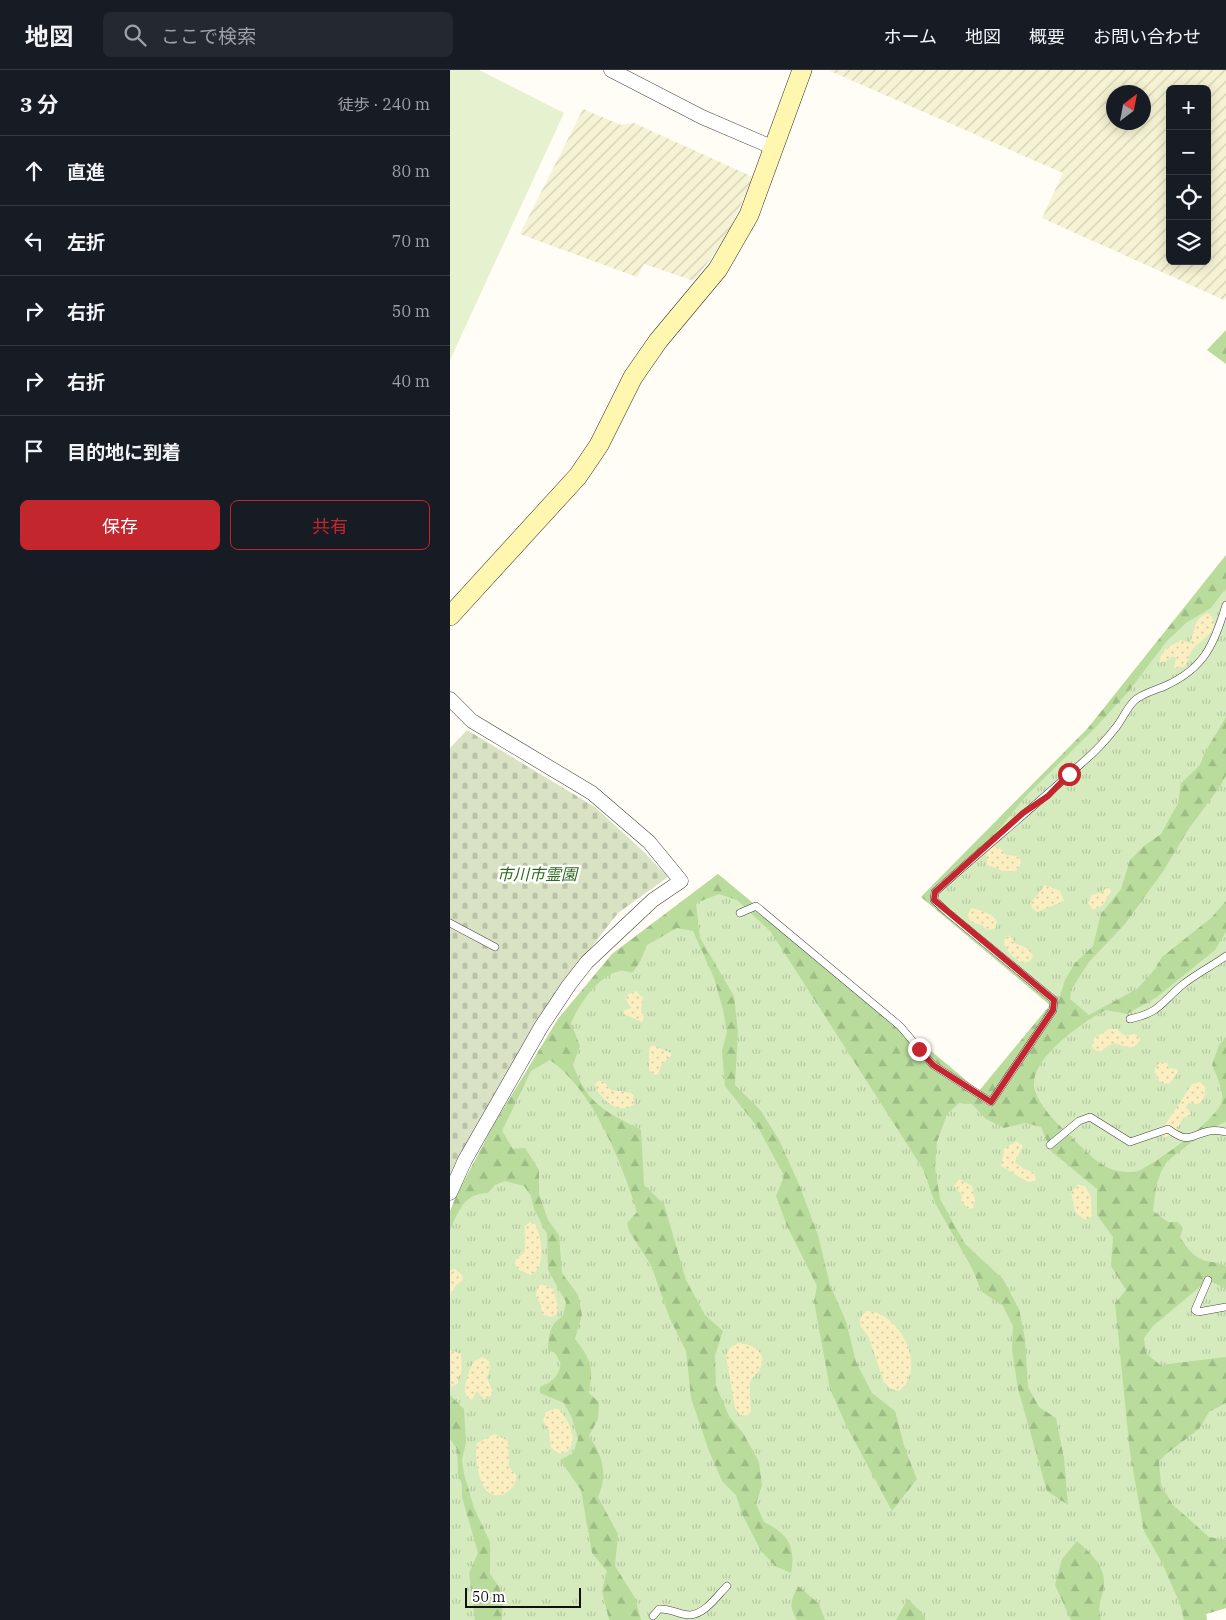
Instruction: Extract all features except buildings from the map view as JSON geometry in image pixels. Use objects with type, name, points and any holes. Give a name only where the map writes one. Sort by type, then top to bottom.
[{"type":"street","points":[[611,70],[702,117],[774,148]]},
{"type":"street","points":[[450,616],[583,468],[599,445],[633,377],[658,341],[718,270],[748,215],[802,70]]},
{"type":"street","points":[[450,699],[472,721],[592,793],[649,842],[681,881],[653,900],[588,962],[569,986],[541,1027],[465,1160],[450,1193]]},
{"type":"lane","points":[[740,913],[756,906],[900,1026],[933,1065],[991,1102],[1053,1010],[1054,1000],[946,912],[934,900],[935,892],[1023,813],[1048,796],[1069,774],[1084,762],[1116,727],[1135,700],[1167,685],[1196,666],[1215,640],[1226,605]]},
{"type":"lane","points":[[450,923],[495,947]]},
{"type":"lane","points":[[1130,1019],[1150,1014],[1181,986],[1226,956]]},
{"type":"lane","points":[[1050,1145],[1079,1121],[1090,1117],[1130,1142],[1168,1129],[1180,1137],[1195,1138],[1210,1131],[1226,1132]]},
{"type":"lane","points":[[1208,1280],[1195,1310],[1198,1312],[1226,1307]]},
{"type":"lane","points":[[653,1616],[659,1609],[668,1608],[690,1614],[698,1612],[707,1607],[727,1586]]},
{"type":"shaded area","points":[[828,70],[1226,70],[1226,298],[1224,300],[1042,218],[1063,173]]},
{"type":"shaded area","points":[[583,109],[621,125],[634,123],[753,177],[727,236],[694,281],[644,264],[637,277],[520,234]]},
{"type":"green space","points":[[450,70],[479,70],[564,113],[450,360]]},
{"type":"green space","points":[[1226,330],[1226,364],[1207,350]]},
{"type":"green space","points":[[1226,555],[1226,1608],[1206,1614],[1207,1620],[450,1620],[450,1211],[493,1126],[558,1019],[612,954],[718,874],[979,1091],[1050,1005],[921,897],[1088,728]]},
{"type":"green space","points":[[1226,555],[1226,588],[1211,608],[1186,623],[1167,641],[1128,692],[1095,728],[1027,795],[995,834],[933,891],[930,900],[1044,995],[1060,996],[1065,980],[1075,963],[1093,946],[1101,914],[1121,889],[1130,860],[1145,845],[1161,834],[1178,803],[1181,783],[1200,765],[1204,754],[1226,717],[1226,775],[1221,785],[1188,830],[1164,870],[1125,924],[1089,962],[1071,990],[1070,999],[1089,1015],[1137,989],[1155,969],[1162,957],[1211,918],[1226,901],[1226,932],[1215,950],[1157,997],[1127,1014],[1106,1010],[1084,1023],[1058,1043],[1047,1055],[1034,1079],[1035,1091],[1045,1109],[1088,1153],[1099,1163],[1114,1170],[1136,1172],[1158,1160],[1185,1140],[1210,1119],[1218,1109],[1222,1101],[1222,1092],[1212,1065],[1219,1045],[1226,1038],[1226,1122],[1193,1141],[1167,1162],[1161,1171],[1155,1193],[1153,1211],[1168,1222],[1178,1222],[1183,1228],[1180,1237],[1196,1256],[1226,1267],[1226,1289],[1208,1280],[1153,1326],[1144,1338],[1146,1353],[1160,1365],[1226,1357],[1226,1403],[1209,1412],[1199,1429],[1159,1461],[1161,1485],[1173,1505],[1209,1537],[1226,1540],[1226,1608],[1206,1614],[1207,1620],[1184,1620],[1180,1604],[1162,1563],[1144,1531],[1130,1453],[1115,1303],[1126,1290],[1111,1266],[1113,1237],[1097,1215],[1097,1189],[1051,1151],[1041,1127],[1025,1123],[1004,1128],[986,1119],[972,1104],[959,1103],[947,1114],[937,1142],[935,1168],[940,1199],[965,1244],[1003,1279],[1019,1309],[1025,1339],[1028,1387],[1039,1407],[1056,1418],[1064,1458],[1068,1505],[1047,1491],[1018,1389],[1012,1350],[1013,1326],[1003,1306],[981,1291],[973,1270],[935,1203],[923,1169],[771,932],[737,900],[719,894],[696,903],[700,938],[734,996],[738,1031],[735,1085],[761,1111],[779,1140],[798,1182],[818,1235],[830,1285],[846,1321],[856,1362],[872,1393],[895,1411],[905,1449],[917,1479],[892,1511],[847,1427],[830,1389],[814,1301],[817,1286],[787,1226],[776,1196],[784,1176],[759,1129],[725,1086],[722,1051],[727,1032],[714,978],[693,931],[677,928],[647,945],[640,962],[632,973],[621,971],[612,974],[604,978],[590,992],[571,1023],[580,1046],[573,1065],[585,1089],[599,1105],[641,1130],[644,1185],[664,1204],[686,1280],[705,1315],[723,1331],[715,1355],[716,1386],[729,1416],[743,1433],[759,1462],[762,1485],[756,1504],[764,1522],[779,1531],[788,1542],[791,1548],[792,1564],[791,1573],[775,1566],[761,1551],[742,1514],[736,1495],[722,1481],[709,1451],[691,1398],[686,1351],[670,1319],[651,1265],[629,1231],[627,1223],[637,1212],[623,1172],[604,1129],[592,1108],[580,1090],[550,1060],[531,1071],[502,1131],[513,1149],[525,1148],[539,1170],[539,1194],[548,1220],[559,1235],[562,1273],[578,1295],[582,1315],[575,1339],[585,1352],[590,1364],[589,1393],[599,1402],[598,1419],[589,1436],[598,1451],[603,1466],[603,1481],[598,1497],[618,1534],[615,1566],[635,1598],[641,1620],[609,1620],[602,1591],[607,1571],[592,1553],[581,1490],[560,1460],[573,1453],[578,1439],[572,1418],[564,1403],[540,1393],[540,1387],[554,1378],[560,1369],[561,1364],[555,1353],[548,1350],[552,1326],[563,1316],[566,1302],[548,1270],[547,1234],[534,1209],[531,1196],[524,1186],[505,1181],[495,1185],[488,1193],[468,1199],[450,1230],[450,1211],[457,1194],[493,1126],[558,1019],[612,954],[718,874],[979,1091],[1050,1005],[921,897],[1088,728]]},
{"type":"green space","name":"市川市霊園","points":[[467,730],[595,807],[668,877],[618,913],[558,990],[450,1184],[450,748]]},
{"type":"green space","points":[[450,1395],[464,1409],[466,1442],[462,1460],[464,1474],[474,1508],[490,1542],[490,1574],[499,1587],[503,1600],[502,1620],[475,1620],[469,1573],[478,1553],[462,1497],[462,1485],[458,1474],[457,1449],[450,1439]]},
{"type":"green space","points":[[1077,1541],[1098,1563],[1103,1574],[1104,1585],[1099,1608],[1101,1620],[1071,1620],[1055,1585],[1062,1559]]},
{"type":"green space","points":[[798,1586],[819,1604],[825,1620],[797,1620],[792,1610],[792,1603]]},
{"type":"green space","points":[[908,1599],[925,1616],[925,1620],[896,1620]]},
{"type":"sand","points":[[1208,613],[1213,618],[1213,629],[1193,649],[1184,667],[1174,668],[1176,658],[1173,656],[1163,663],[1160,662],[1162,654],[1170,646],[1181,640],[1190,643],[1197,622]]},
{"type":"sand","points":[[993,846],[1001,849],[1006,855],[1019,856],[1021,863],[1016,871],[1003,871],[987,865],[986,853]]},
{"type":"sand","points":[[1045,885],[1060,891],[1064,901],[1037,912],[1032,908],[1031,903]]},
{"type":"sand","points":[[1108,886],[1111,891],[1103,905],[1093,910],[1088,903],[1092,895],[1102,892]]},
{"type":"sand","points":[[971,908],[986,912],[992,916],[997,922],[995,929],[987,930],[982,925],[971,922],[967,916]]},
{"type":"sand","points":[[1010,935],[1015,943],[1027,948],[1033,956],[1030,961],[1023,963],[1008,951],[1004,940]]},
{"type":"sand","points":[[636,991],[643,998],[641,1009],[644,1018],[642,1022],[624,1014],[623,1011],[631,1008],[625,998],[628,994]]},
{"type":"sand","points":[[1109,1029],[1117,1029],[1125,1036],[1134,1034],[1139,1036],[1140,1040],[1134,1047],[1113,1043],[1101,1051],[1096,1051],[1092,1047],[1094,1038]]},
{"type":"sand","points":[[652,1045],[671,1053],[671,1056],[662,1064],[658,1074],[655,1075],[649,1070],[649,1049]]},
{"type":"sand","points":[[1161,1061],[1167,1063],[1169,1068],[1177,1069],[1178,1072],[1170,1083],[1164,1084],[1159,1081],[1154,1069]]},
{"type":"sand","points":[[598,1081],[603,1081],[611,1090],[633,1093],[634,1104],[623,1108],[611,1105],[601,1096],[595,1085]]},
{"type":"sand","points":[[1200,1082],[1205,1087],[1202,1101],[1198,1104],[1188,1103],[1187,1107],[1191,1114],[1182,1119],[1177,1130],[1166,1138],[1159,1134],[1192,1084]]},
{"type":"sand","points":[[1016,1141],[1023,1146],[1015,1162],[1024,1169],[1033,1172],[1036,1178],[1035,1181],[1028,1182],[1001,1166],[1004,1149]]},
{"type":"sand","points":[[959,1179],[972,1186],[975,1201],[973,1208],[968,1209],[961,1201],[962,1195],[954,1186]]},
{"type":"sand","points":[[1078,1184],[1086,1187],[1091,1198],[1092,1216],[1085,1220],[1075,1212],[1071,1192]]},
{"type":"sand","points":[[530,1222],[535,1224],[542,1251],[539,1265],[531,1275],[519,1270],[515,1264],[516,1259],[525,1252],[525,1226]]},
{"type":"sand","points":[[455,1269],[462,1275],[463,1280],[456,1285],[450,1296],[450,1270]]},
{"type":"sand","points":[[542,1284],[553,1289],[558,1306],[557,1314],[551,1317],[542,1314],[541,1305],[536,1296],[537,1287]]},
{"type":"sand","points":[[866,1311],[878,1313],[889,1320],[899,1330],[906,1342],[911,1369],[908,1381],[899,1391],[891,1389],[884,1382],[869,1338],[860,1325],[861,1317]]},
{"type":"sand","points":[[738,1343],[754,1348],[761,1355],[762,1359],[759,1370],[750,1383],[751,1412],[746,1416],[740,1415],[735,1408],[726,1356],[730,1348]]},
{"type":"sand","points":[[450,1350],[461,1354],[462,1372],[458,1378],[458,1383],[451,1387]]},
{"type":"sand","points":[[482,1357],[489,1361],[490,1368],[487,1378],[493,1392],[488,1399],[484,1399],[477,1391],[472,1400],[466,1394],[467,1378],[473,1362]]},
{"type":"sand","points":[[557,1408],[570,1426],[573,1440],[567,1451],[560,1454],[551,1448],[549,1430],[543,1421],[546,1412]]},
{"type":"sand","points":[[495,1434],[508,1441],[509,1467],[517,1475],[511,1489],[497,1496],[487,1491],[481,1481],[477,1468],[476,1454],[477,1443]]},
{"type":"route","points":[[919,1049],[933,1065],[991,1102],[1031,1039],[1053,1010],[1054,1000],[934,900],[935,892],[1030,807],[1048,796],[1069,774]]}]
